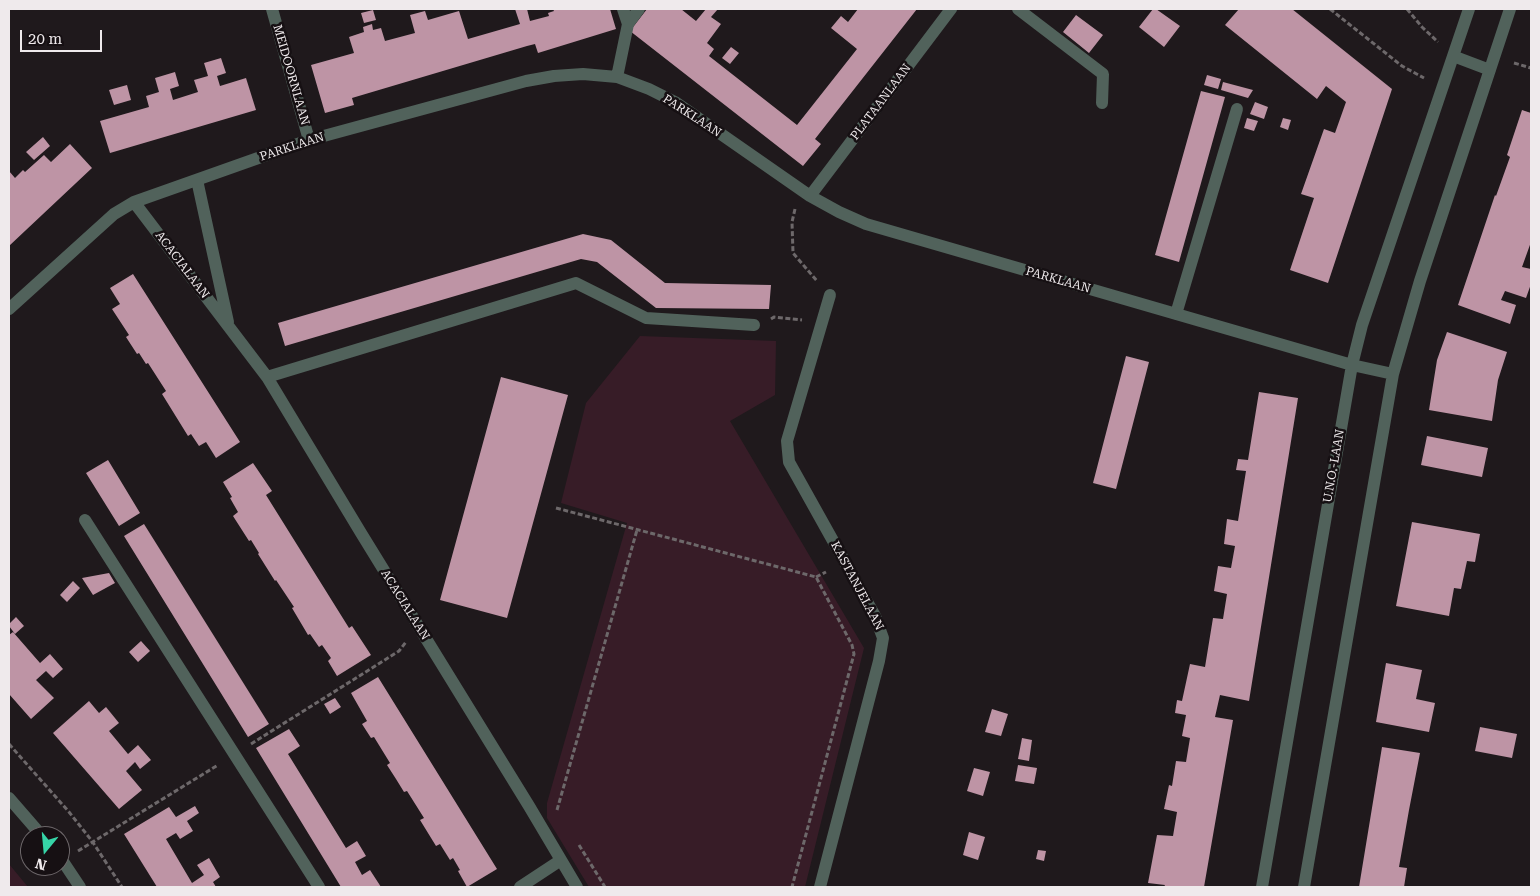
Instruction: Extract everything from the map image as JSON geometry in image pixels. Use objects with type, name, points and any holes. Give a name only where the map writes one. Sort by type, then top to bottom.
[{"type":"street","name":"MEIDOORNLAAN","points":[[272,9],[310,140]]},
{"type":"street","points":[[623,9],[628,24]]},
{"type":"street","points":[[616,77],[628,24],[639,9]]},
{"type":"street","name":"PLATAANLAAN","points":[[806,192],[951,9]]},
{"type":"street","points":[[1018,9],[1103,74],[1102,103]]},
{"type":"street","name":"U.N.O.-LAAN","points":[[1262,887],[1352,365],[1362,325],[1469,9]]},
{"type":"street","points":[[1304,887],[1393,374],[1420,281],[1510,9]]},
{"type":"street","points":[[1453,56],[1490,70]]},
{"type":"street","name":"PARKLAAN","points":[[9,309],[114,214],[134,202],[310,140],[526,81],[554,76],[583,74],[616,77],[649,89],[674,102],[806,192],[839,212],[866,224],[1352,365],[1393,374]]},
{"type":"street","points":[[1176,314],[1237,109]]},
{"type":"street","name":"ACACIALAAN","points":[[196,180],[229,327]]},
{"type":"street","name":"ACACIALAAN","points":[[134,202],[267,377],[577,887]]},
{"type":"street","points":[[267,377],[576,283],[646,318],[754,325]]},
{"type":"street","name":"KASTANJELAAN","points":[[820,887],[880,661],[883,638],[875,616],[789,462],[787,441],[830,295]]},
{"type":"street","points":[[85,520],[319,887]]},
{"type":"street","points":[[9,798],[33,826]]},
{"type":"street","points":[[520,887],[561,860]]},
{"type":"street","points":[[70,871],[80,887]]},
{"type":"path","points":[[1330,9],[1402,66],[1442,87]]},
{"type":"path","points":[[1407,9],[1422,27],[1453,56]]},
{"type":"path","points":[[806,192],[792,222],[793,253],[830,295]]},
{"type":"path","points":[[754,325],[774,318],[823,323]]},
{"type":"path","points":[[556,508],[816,577],[852,645],[854,654],[792,887]]},
{"type":"path","points":[[557,810],[637,530]]},
{"type":"path","points":[[70,854],[399,651],[418,626]]},
{"type":"path","points":[[9,744],[92,841],[122,887]]},
{"type":"shaded area","points":[[640,336],[776,341],[775,395],[730,421],[864,648],[805,887],[589,887],[547,818],[547,803],[627,523],[561,503],[586,403]]},
{"type":"shaded area","points":[[9,864],[28,887],[9,887]]},
{"type":"building","points":[[515,9],[527,9],[530,21],[549,16],[548,13],[554,11],[553,9],[610,9],[616,29],[538,53],[535,44],[527,46],[352,98],[354,105],[325,113],[311,65],[354,53],[349,37],[364,32],[363,27],[372,24],[373,30],[381,28],[385,41],[415,33],[410,15],[425,11],[428,20],[459,11],[468,39],[520,24]]},
{"type":"building","points":[[647,9],[681,9],[696,21],[706,9],[718,9],[711,17],[721,24],[707,43],[714,49],[709,56],[797,125],[857,49],[831,28],[841,16],[848,22],[858,9],[917,9],[815,139],[821,144],[803,166],[630,31]]},
{"type":"building","points":[[1153,9],[1156,9],[1180,26],[1164,47],[1139,27]]},
{"type":"building","points":[[1239,9],[1292,9],[1392,89],[1328,283],[1290,270],[1314,198],[1301,194],[1324,129],[1335,133],[1346,102],[1326,86],[1317,99],[1225,25]]},
{"type":"building","points":[[373,10],[376,20],[364,23],[361,13]]},
{"type":"building","points":[[1076,15],[1103,35],[1089,53],[1063,32]]},
{"type":"building","points":[[731,47],[739,53],[730,64],[722,58]]},
{"type":"building","points":[[221,58],[226,73],[217,76],[220,86],[246,78],[256,110],[110,153],[100,121],[149,107],[146,96],[159,92],[155,78],[175,72],[179,86],[170,89],[173,100],[198,92],[194,80],[208,76],[204,63]]},
{"type":"building","points":[[1207,75],[1221,79],[1218,89],[1204,85]]},
{"type":"building","points":[[1223,82],[1253,90],[1248,98],[1221,90]]},
{"type":"building","points":[[127,85],[131,100],[114,105],[109,90]]},
{"type":"building","points":[[1201,91],[1225,97],[1179,262],[1155,255]]},
{"type":"building","points":[[1255,102],[1268,107],[1264,119],[1250,114]]},
{"type":"building","points":[[1522,110],[1531,113],[1531,242],[1522,267],[1531,269],[1531,284],[1526,298],[1505,291],[1501,300],[1516,305],[1510,324],[1458,305],[1495,195],[1510,157],[1507,155]]},
{"type":"building","points":[[1247,118],[1258,121],[1254,131],[1244,128]]},
{"type":"building","points":[[1283,118],[1291,120],[1288,130],[1280,127]]},
{"type":"building","points":[[43,137],[50,146],[34,160],[26,152]]},
{"type":"building","points":[[70,144],[92,168],[9,246],[9,171],[15,178],[23,170],[25,172],[44,155],[51,162]]},
{"type":"building","points":[[583,234],[611,240],[665,283],[771,285],[769,309],[656,308],[597,262],[581,259],[285,346],[278,323]]},
{"type":"building","points":[[133,274],[240,442],[216,458],[206,442],[199,446],[191,434],[188,436],[162,394],[166,391],[148,363],[146,364],[139,353],[137,354],[126,337],[129,335],[112,309],[120,304],[110,288]]},
{"type":"building","points":[[1447,332],[1507,352],[1498,380],[1492,421],[1429,410],[1437,360]]},
{"type":"building","points":[[1126,356],[1149,362],[1116,489],[1093,483]]},
{"type":"building","points":[[501,377],[568,395],[507,618],[440,600]]},
{"type":"building","points":[[1259,392],[1298,398],[1249,701],[1220,695],[1215,717],[1233,720],[1204,887],[1164,887],[1165,885],[1148,883],[1157,835],[1173,836],[1177,812],[1164,809],[1169,785],[1172,786],[1176,761],[1186,762],[1190,738],[1182,736],[1186,715],[1175,713],[1177,700],[1182,701],[1190,664],[1205,667],[1213,618],[1223,619],[1227,594],[1214,591],[1218,566],[1231,568],[1235,546],[1224,544],[1227,519],[1238,521],[1246,471],[1236,470],[1238,459],[1248,460]]},
{"type":"building","points":[[1427,436],[1488,448],[1482,477],[1421,465]]},
{"type":"building","points":[[108,460],[140,513],[119,526],[86,473]]},
{"type":"building","points":[[253,463],[272,491],[266,495],[349,628],[352,626],[371,655],[337,676],[328,661],[331,658],[322,645],[319,647],[310,634],[308,635],[292,608],[294,607],[275,581],[251,540],[249,541],[233,516],[238,512],[223,482]]},
{"type":"building","points":[[1412,522],[1480,534],[1475,562],[1467,561],[1461,589],[1454,588],[1449,616],[1396,606]]},
{"type":"building","points":[[144,524],[269,724],[248,737],[124,536]]},
{"type":"building","points":[[109,573],[115,583],[93,595],[82,578]]},
{"type":"building","points":[[73,581],[80,588],[67,602],[60,595]]},
{"type":"building","points":[[16,617],[24,626],[15,634],[9,624]]},
{"type":"building","points":[[13,632],[40,663],[50,654],[63,669],[53,678],[46,671],[36,680],[54,698],[31,719],[9,694],[9,635]]},
{"type":"building","points":[[141,641],[150,651],[138,662],[129,652]]},
{"type":"building","points":[[1386,663],[1422,670],[1416,699],[1435,703],[1429,732],[1376,722]]},
{"type":"building","points":[[378,677],[497,869],[467,887],[453,858],[450,860],[440,844],[436,846],[420,820],[424,818],[407,791],[404,792],[387,765],[390,763],[374,737],[371,738],[362,724],[367,721],[351,693]]},
{"type":"building","points":[[335,698],[341,707],[330,714],[324,704]]},
{"type":"building","points":[[89,701],[99,713],[106,707],[119,723],[109,731],[128,754],[138,745],[151,760],[140,769],[135,762],[126,771],[142,790],[119,809],[53,733]]},
{"type":"building","points":[[992,709],[1008,714],[1001,736],[985,732]]},
{"type":"building","points":[[1480,727],[1517,734],[1512,758],[1475,751]]},
{"type":"building","points":[[289,729],[300,746],[288,754],[346,848],[357,841],[366,856],[355,862],[362,875],[370,870],[381,887],[341,887],[256,748]]},
{"type":"building","points":[[1022,738],[1032,740],[1029,761],[1018,759]]},
{"type":"building","points":[[1382,747],[1420,753],[1399,867],[1407,868],[1404,887],[1359,887]]},
{"type":"building","points":[[1018,765],[1037,768],[1034,784],[1015,781]]},
{"type":"building","points":[[974,768],[990,772],[983,796],[967,791]]},
{"type":"building","points":[[195,806],[199,813],[187,821],[193,831],[180,839],[176,833],[166,839],[192,883],[204,875],[197,865],[209,858],[220,877],[213,882],[216,887],[157,887],[124,834],[169,807],[176,817]]},
{"type":"building","points":[[969,832],[985,837],[978,860],[963,855]]},
{"type":"building","points":[[1038,850],[1046,851],[1044,861],[1036,859]]}]
